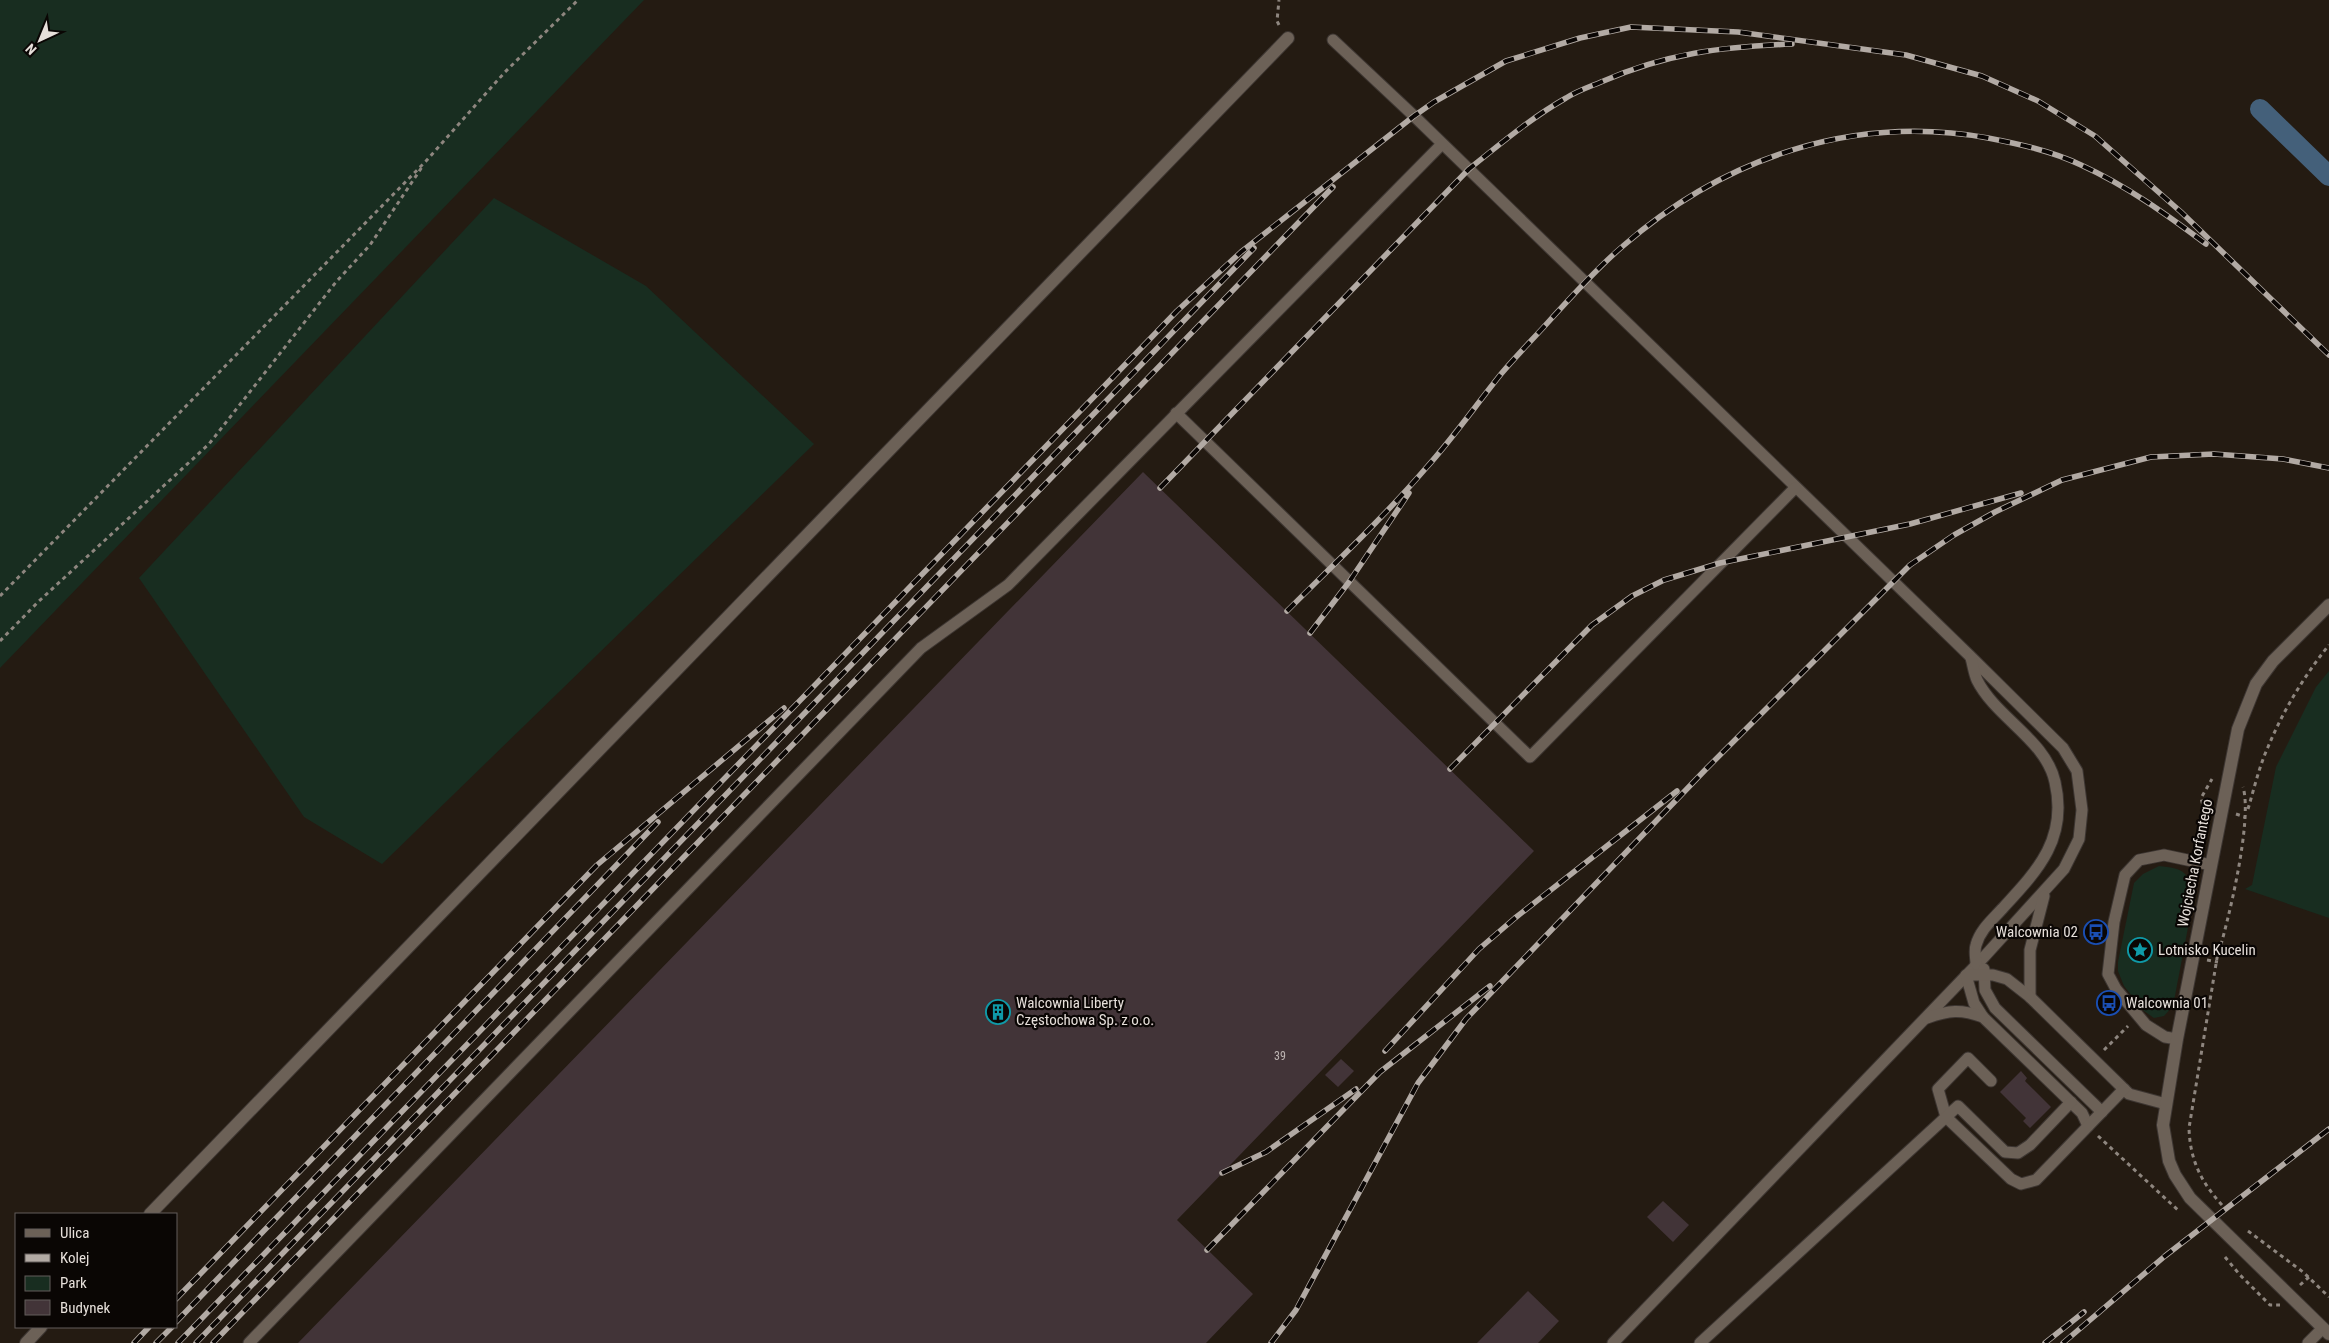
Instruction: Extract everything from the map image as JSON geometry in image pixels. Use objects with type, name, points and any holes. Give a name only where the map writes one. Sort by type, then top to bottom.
[{"type":"street","points":[[151,1213],[1288,38]]},
{"type":"street","name":"Wojciecha Korfantego","points":[[2326,1331],[2190,1198],[2175,1175],[2165,1146],[2163,1125],[2238,728],[2246,703],[2256,684],[2274,661],[2329,605]]},
{"type":"street","points":[[26,1343],[40,1328]]},
{"type":"lane","points":[[1332,40],[1442,144],[1971,657],[2063,748],[2077,771],[2082,810],[2079,839],[2064,869],[1951,991],[1613,1343]]},
{"type":"lane","points":[[248,1343],[921,648],[1008,585],[1442,144]]},
{"type":"lane","points":[[1176,413],[1530,757],[1795,488]]},
{"type":"lane","points":[[1971,657],[1977,679],[1987,694],[2046,759],[2055,780],[2060,808],[2057,829],[2047,855],[2028,882],[1984,929],[1975,946],[1984,975],[1986,990],[1994,1008]]},
{"type":"lane","points":[[2178,1039],[2165,1037],[2146,1026],[2116,989],[2108,974],[2114,922],[2125,875],[2139,860],[2164,855],[2211,866]]},
{"type":"lane","points":[[2030,998],[2030,950],[2041,903],[2048,888]]},
{"type":"lane","points":[[1966,975],[1984,975],[2007,979],[2030,998],[2129,1094],[2166,1104]]},
{"type":"lane","points":[[1966,975],[1970,994],[1983,1017],[2082,1113],[2088,1126]]},
{"type":"lane","points":[[1951,991],[1978,995],[1994,1008],[2102,1112]]},
{"type":"lane","points":[[1924,1019],[1942,1012],[1964,1010],[1983,1017]]},
{"type":"lane","points":[[1991,1081],[1968,1058],[1938,1089],[1946,1117],[2010,1179],[2021,1184],[2036,1180],[2124,1089]]},
{"type":"lane","points":[[1700,1343],[1958,1106],[2005,1152],[2018,1154],[2030,1145],[2071,1102]]},
{"type":"lane","points":[[2308,1343],[2326,1331]]},
{"type":"path","points":[[0,596],[426,161],[506,72],[578,0]]},
{"type":"path","points":[[1279,0],[1277,21],[1288,38]]},
{"type":"path","points":[[0,641],[38,602],[209,444],[336,282],[370,245],[426,161]]},
{"type":"path","points":[[2225,1208],[2208,1189],[2199,1175],[2193,1160],[2189,1137],[2190,1112],[2245,817],[2267,748],[2283,714],[2315,662],[2329,645]]},
{"type":"path","points":[[2094,1060],[2128,1026],[2126,1021]]},
{"type":"path","points":[[2242,1225],[2303,1272],[2329,1297]]},
{"type":"green space","points":[[0,0],[644,0],[0,668]]},
{"type":"green space","points":[[494,198],[646,286],[814,444],[382,864],[304,817],[139,578]]},
{"type":"green space","points":[[2329,671],[2329,918],[2245,889],[2252,885],[2276,767],[2316,687]]},
{"type":"green space","points":[[2159,866],[2174,868],[2184,873],[2190,881],[2194,896],[2173,1006],[2164,1016],[2154,1018],[2144,1011],[2124,986],[2118,971],[2118,962],[2134,883],[2143,874]]},
{"type":"building","name":"Walcownia Liberty Częstochowa Sp. z o.o.","points":[[1143,472],[1534,851],[1177,1220],[1253,1294],[1206,1343],[298,1343]]},
{"type":"building","points":[[1341,1059],[1354,1071],[1338,1087],[1325,1075]]},
{"type":"building","points":[[2021,1071],[2027,1078],[2025,1081],[2051,1107],[2030,1128],[2023,1121],[2026,1118],[2000,1092]]},
{"type":"building","points":[[1663,1201],[1689,1225],[1673,1242],[1647,1217]]},
{"type":"building","points":[[1528,1291],[1559,1321],[1538,1343],[1477,1343]]},
{"type":"waterway","points":[[2260,109],[2329,176]]},
{"type":"railway","points":[[178,1343],[1177,311],[1241,252],[1414,116],[1434,102],[1506,61],[1580,38],[1631,27],[1738,32],[1906,55],[1982,76],[2038,101],[2095,136],[2181,212],[2329,355]]},
{"type":"railway","points":[[1160,488],[1469,169],[1528,123],[1574,93],[1649,64],[1695,53],[1741,47],[1792,44]]},
{"type":"railway","points":[[1287,611],[1410,487],[1446,445],[1507,367],[1604,263],[1662,215],[1704,188],[1748,166],[1794,150],[1841,138],[1889,132],[1938,132],[1988,138],[2047,152],[2098,173],[2146,201],[2206,244]]},
{"type":"railway","points":[[213,1343],[1333,187]]},
{"type":"railway","points":[[196,1343],[1254,248]]},
{"type":"railway","points":[[1271,1343],[1296,1310],[1418,1083],[1466,1019],[1707,768],[1910,565],[1954,535],[1995,512],[2062,480],[2151,457],[2214,454],[2283,459],[2329,468]]},
{"type":"railway","points":[[1310,633],[1349,582],[1409,493]]},
{"type":"railway","points":[[1450,769],[1592,625],[1632,596],[1664,580],[1720,563],[1910,524],[2021,493]]},
{"type":"railway","points":[[178,1297],[597,865],[784,708]]},
{"type":"railway","points":[[1385,1051],[1479,949],[1515,918],[1677,791]]},
{"type":"railway","points":[[178,1320],[658,822]]},
{"type":"railway","points":[[1207,1250],[1380,1072],[1490,986]]},
{"type":"railway","points":[[1222,1173],[1266,1152],[1356,1089]]},
{"type":"railway","points":[[2063,1343],[2165,1256],[2329,1129]]},
{"type":"railway","points":[[2045,1343],[2084,1312]]},
{"type":"railway","points":[[134,1343],[148,1328]]},
{"type":"railway","points":[[156,1343],[171,1328]]},
{"type":"place","name":"Walcownia 02","points":[[2096,932]]},
{"type":"place","name":"Lotnisko Kucelin","points":[[2140,950]]},
{"type":"place","name":"Walcownia 01","points":[[2109,1003]]},
{"type":"place","name":"Walcownia Liberty Częstochowa Sp. z o.o.","points":[[998,1012]]}]
